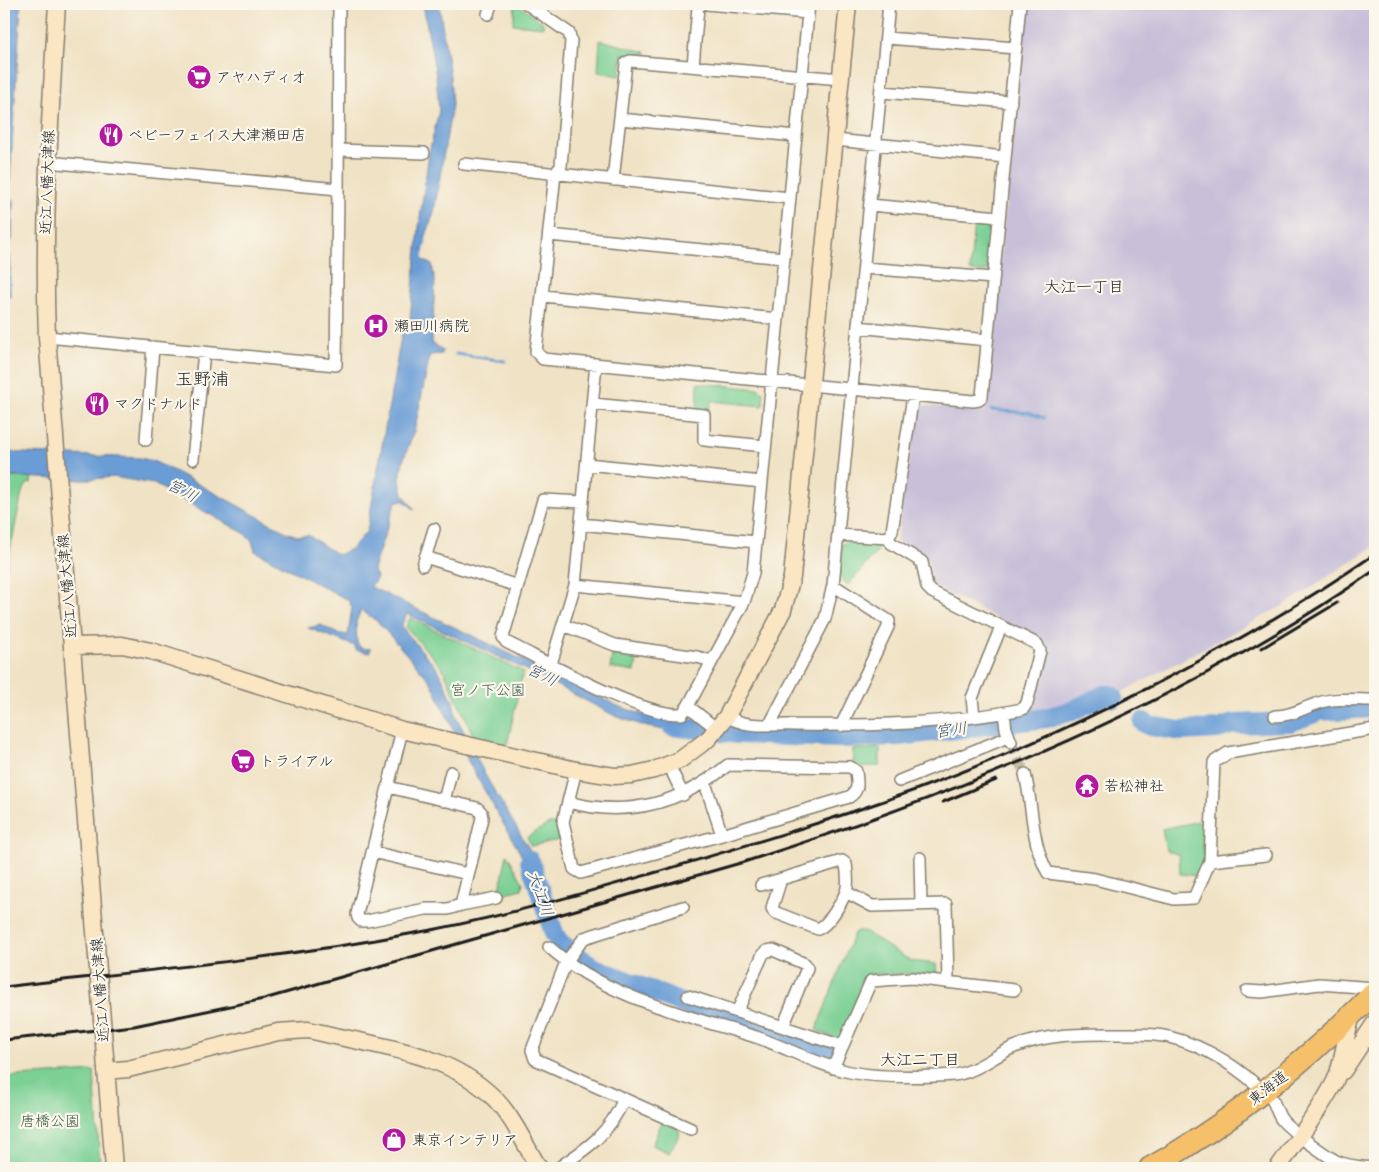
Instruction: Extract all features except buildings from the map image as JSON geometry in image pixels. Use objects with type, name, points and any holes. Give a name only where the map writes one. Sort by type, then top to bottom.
[{"type":"highway","name":"東海道","points":[[1150,1168],[1216,1127],[1264,1092],[1315,1050],[1354,1014],[1375,990]]},
{"type":"street","name":"近江八幡大津線","points":[[57,4],[44,271],[47,338],[114,1168]]},
{"type":"street","points":[[47,338],[336,365],[339,4]]},
{"type":"street","points":[[528,4],[569,33],[571,41],[561,166],[555,174],[536,352],[543,359],[852,391],[979,400],[982,396],[1020,4]]},
{"type":"street","points":[[693,66],[698,7],[702,4]]},
{"type":"street","points":[[583,502],[544,500],[503,637],[506,642],[624,700],[660,712],[682,714],[744,602],[753,573],[808,8],[707,4]]},
{"type":"street","points":[[72,646],[122,645],[151,651],[402,730],[576,770],[614,776],[632,775],[670,765],[696,750],[722,722],[775,628],[788,593],[811,386],[848,4]]},
{"type":"street","points":[[770,724],[826,619],[833,585],[889,4]]},
{"type":"street","points":[[886,38],[1016,48]]},
{"type":"street","points":[[613,180],[626,63],[630,61],[841,79]]},
{"type":"street","points":[[880,92],[1011,102]]},
{"type":"street","points":[[620,119],[796,136]]},
{"type":"street","points":[[835,140],[1005,156]]},
{"type":"street","points":[[338,150],[424,153]]},
{"type":"street","points":[[48,162],[338,189]]},
{"type":"street","points":[[464,164],[790,198]]},
{"type":"street","points":[[870,205],[999,217]]},
{"type":"street","points":[[548,235],[784,258]]},
{"type":"street","points":[[864,268],[993,278]]},
{"type":"street","points":[[543,296],[778,319]]},
{"type":"street","points":[[858,327],[987,340]]},
{"type":"street","points":[[146,440],[153,347]]},
{"type":"street","points":[[193,459],[204,352]]},
{"type":"street","points":[[551,664],[575,584],[596,364]]},
{"type":"street","points":[[888,538],[892,531],[913,396]]},
{"type":"street","points":[[592,404],[704,415],[704,440],[765,446]]},
{"type":"street","points":[[586,464],[762,482]]},
{"type":"street","points":[[581,524],[756,542]]},
{"type":"street","points":[[434,529],[424,561],[518,586]]},
{"type":"street","points":[[838,536],[888,538]]},
{"type":"street","points":[[688,706],[722,722],[842,726],[893,724],[1004,713],[1023,709],[1027,703],[1040,651],[1037,644],[932,592],[927,587],[922,562],[891,543],[888,538]]},
{"type":"street","points":[[575,584],[744,602]]},
{"type":"street","points":[[833,585],[888,621],[888,627],[842,726]]},
{"type":"street","points":[[563,625],[615,645],[697,657],[712,661]]},
{"type":"street","points":[[974,716],[972,698],[1000,627]]},
{"type":"street","points":[[1275,716],[1288,716],[1317,704],[1336,700],[1375,700]]},
{"type":"street","points":[[899,781],[1009,736],[1004,713]]},
{"type":"street","points":[[1025,774],[1038,847],[1042,862],[1048,873],[1095,879],[1174,899],[1194,898],[1210,861],[1214,762],[1228,753],[1375,729]]},
{"type":"street","points":[[402,730],[358,914],[361,921],[496,898]]},
{"type":"street","points":[[670,765],[683,795]]},
{"type":"street","points":[[568,802],[592,808],[644,806],[667,802],[706,783],[728,765],[850,767],[856,772],[858,787],[856,793],[849,797],[722,835],[582,873],[574,869],[563,822],[568,802],[576,770]]},
{"type":"street","points":[[444,801],[451,772]]},
{"type":"street","points":[[706,783],[722,835]]},
{"type":"street","points":[[388,787],[477,808],[481,812],[482,818],[461,905]]},
{"type":"street","points":[[372,852],[468,874]]},
{"type":"street","points":[[1210,861],[1266,855]]},
{"type":"street","points":[[920,858],[921,904]]},
{"type":"street","points":[[761,885],[781,879],[842,861],[846,864],[848,877],[846,892],[825,926],[818,929],[774,912],[772,908],[781,879]]},
{"type":"street","points":[[846,892],[872,906],[946,904],[948,981]]},
{"type":"street","points":[[683,906],[584,938],[567,960],[532,1050],[535,1059],[691,1129]]},
{"type":"street","points":[[550,947],[595,979],[689,1018],[756,1038],[833,1068],[868,1074],[956,1074],[1012,1048],[1055,1036],[1154,1034],[1193,1044],[1225,1060],[1241,1071],[1273,1101],[1281,1119],[1337,1161],[1372,1168]]},
{"type":"street","points":[[737,1012],[764,954],[767,951],[773,950],[805,964],[807,968],[783,1027]]},
{"type":"street","points":[[833,1068],[871,981],[912,978],[1014,990]]},
{"type":"street","points":[[1246,991],[1262,992],[1319,984],[1375,990]]},
{"type":"street","points":[[688,996],[842,1046]]},
{"type":"street","points":[[1278,1168],[1335,1080],[1344,1059],[1349,1025],[1354,1014]]},
{"type":"street","points":[[1335,1080],[1348,1066],[1375,1023]]},
{"type":"street","points":[[106,1071],[128,1069],[278,1032],[308,1030],[322,1033],[424,1057],[446,1064],[463,1074],[493,1097],[502,1107],[539,1168]]},
{"type":"street","points":[[1315,1050],[1334,1058],[1337,1067],[1335,1080]]},
{"type":"street","points":[[558,1168],[602,1136],[615,1119],[624,1099]]},
{"type":"shaded area","points":[[1026,4],[1375,4],[1375,546],[1286,604],[1119,694],[1111,690],[1102,690],[1075,706],[1032,711],[1047,644],[934,586],[931,583],[928,560],[897,541],[918,405],[985,411]]},
{"type":"green space","points":[[515,5],[520,6],[543,23],[543,27],[513,24]]},
{"type":"green space","points":[[600,40],[646,52],[646,55],[622,54],[620,76],[598,72]]},
{"type":"green space","points":[[974,221],[989,222],[993,228],[989,269],[984,272],[970,271]]},
{"type":"green space","points":[[698,383],[760,389],[764,393],[763,406],[711,401],[709,411],[697,411]]},
{"type":"green space","points":[[13,477],[32,477],[31,483],[27,484],[22,493],[4,579],[4,482]]},
{"type":"green space","points":[[848,542],[884,544],[848,585],[841,577],[839,567],[842,544]]},
{"type":"green space","name":"宮ノ下公園","points":[[410,618],[523,672],[507,745],[474,737],[443,669],[406,627]]},
{"type":"green space","points":[[613,650],[638,652],[635,672],[610,668]]},
{"type":"green space","points":[[880,748],[880,766],[860,767],[853,764],[853,749]]},
{"type":"green space","points":[[1204,820],[1204,861],[1198,876],[1180,874],[1179,855],[1166,850],[1162,829]]},
{"type":"green space","points":[[559,823],[563,839],[531,846],[527,837],[549,824]]},
{"type":"green space","points":[[507,854],[523,883],[522,889],[499,895]]},
{"type":"green space","points":[[863,931],[911,961],[936,964],[937,974],[868,974],[839,1040],[816,1030],[854,933]]},
{"type":"green space","name":"唐橋公園","points":[[94,1071],[100,1168],[4,1168],[4,1077]]},
{"type":"green space","points":[[662,1122],[678,1129],[680,1133],[669,1153],[652,1145]]},
{"type":"water","points":[[4,4],[21,4],[9,194],[13,201],[12,240],[9,240],[8,256],[10,256],[10,297],[6,297],[4,340]]},
{"type":"water","points":[[423,4],[439,4],[450,76],[452,105],[434,212],[421,251],[422,259],[432,265],[435,280],[432,343],[443,350],[442,354],[430,355],[415,428],[403,461],[400,480],[403,494],[415,510],[404,501],[396,501],[373,569],[377,577],[371,587],[618,706],[647,716],[701,726],[695,736],[648,727],[617,717],[539,676],[407,614],[401,626],[439,671],[453,701],[456,716],[485,775],[534,857],[544,885],[535,886],[532,874],[470,765],[431,682],[378,622],[361,610],[356,622],[357,643],[361,648],[371,649],[369,653],[356,650],[355,646],[308,628],[321,625],[336,633],[348,635],[352,607],[348,600],[255,551],[252,541],[244,533],[154,484],[113,477],[82,480],[12,477],[4,482],[4,452],[140,458],[153,461],[176,472],[288,533],[298,536],[308,535],[338,555],[351,549],[367,531],[402,331],[410,319],[420,218],[429,153],[439,111],[436,76]]},
{"type":"waterway","points":[[421,259],[425,240]]},
{"type":"waterway","points":[[456,354],[505,361]]},
{"type":"waterway","points":[[991,410],[1030,413],[1044,418]]},
{"type":"waterway","name":"宮川","points":[[672,726],[738,734],[840,738],[899,736],[1046,718],[1072,711],[1104,695],[1111,695],[1114,698]]},
{"type":"waterway","name":"宮川","points":[[1143,722],[1150,726],[1181,731],[1218,729],[1233,724],[1291,722],[1320,711],[1375,708]]},
{"type":"waterway","name":"大江川","points":[[530,861],[554,933],[559,942],[592,967],[689,1006],[829,1054]]},
{"type":"tunnel","points":[[1011,743],[1025,774]]},
{"type":"railway","points":[[4,987],[258,958],[359,943],[441,928],[569,897],[790,832],[915,790],[1034,742],[1093,715],[1152,686],[1267,623],[1375,554]]},
{"type":"railway","points":[[4,1040],[134,1026],[264,999],[744,862],[827,835],[909,806],[990,774],[1071,740],[1150,702],[1227,662],[1302,618],[1375,570]]},
{"type":"railway","points":[[1262,648],[1337,603]]},
{"type":"railway","points":[[943,802],[996,780]]},
{"type":"place","name":"アヤハディオ","points":[[199,77]]},
{"type":"place","name":"ベビーフェイス大津瀬田店","points":[[111,135]]},
{"type":"place","name":"瀬田川病院","points":[[376,326]]},
{"type":"place","name":"マクドナルド","points":[[97,404]]},
{"type":"place","name":"トライアル","points":[[243,761]]},
{"type":"place","name":"若松神社","points":[[1087,786]]},
{"type":"place","name":"東京インテリア","points":[[394,1140]]},
{"type":"district","name":"大江一丁目","points":[[1084,286]]},
{"type":"district","name":"玉野浦","points":[[202,379]]},
{"type":"district","name":"大江二丁目","points":[[920,1059]]}]
